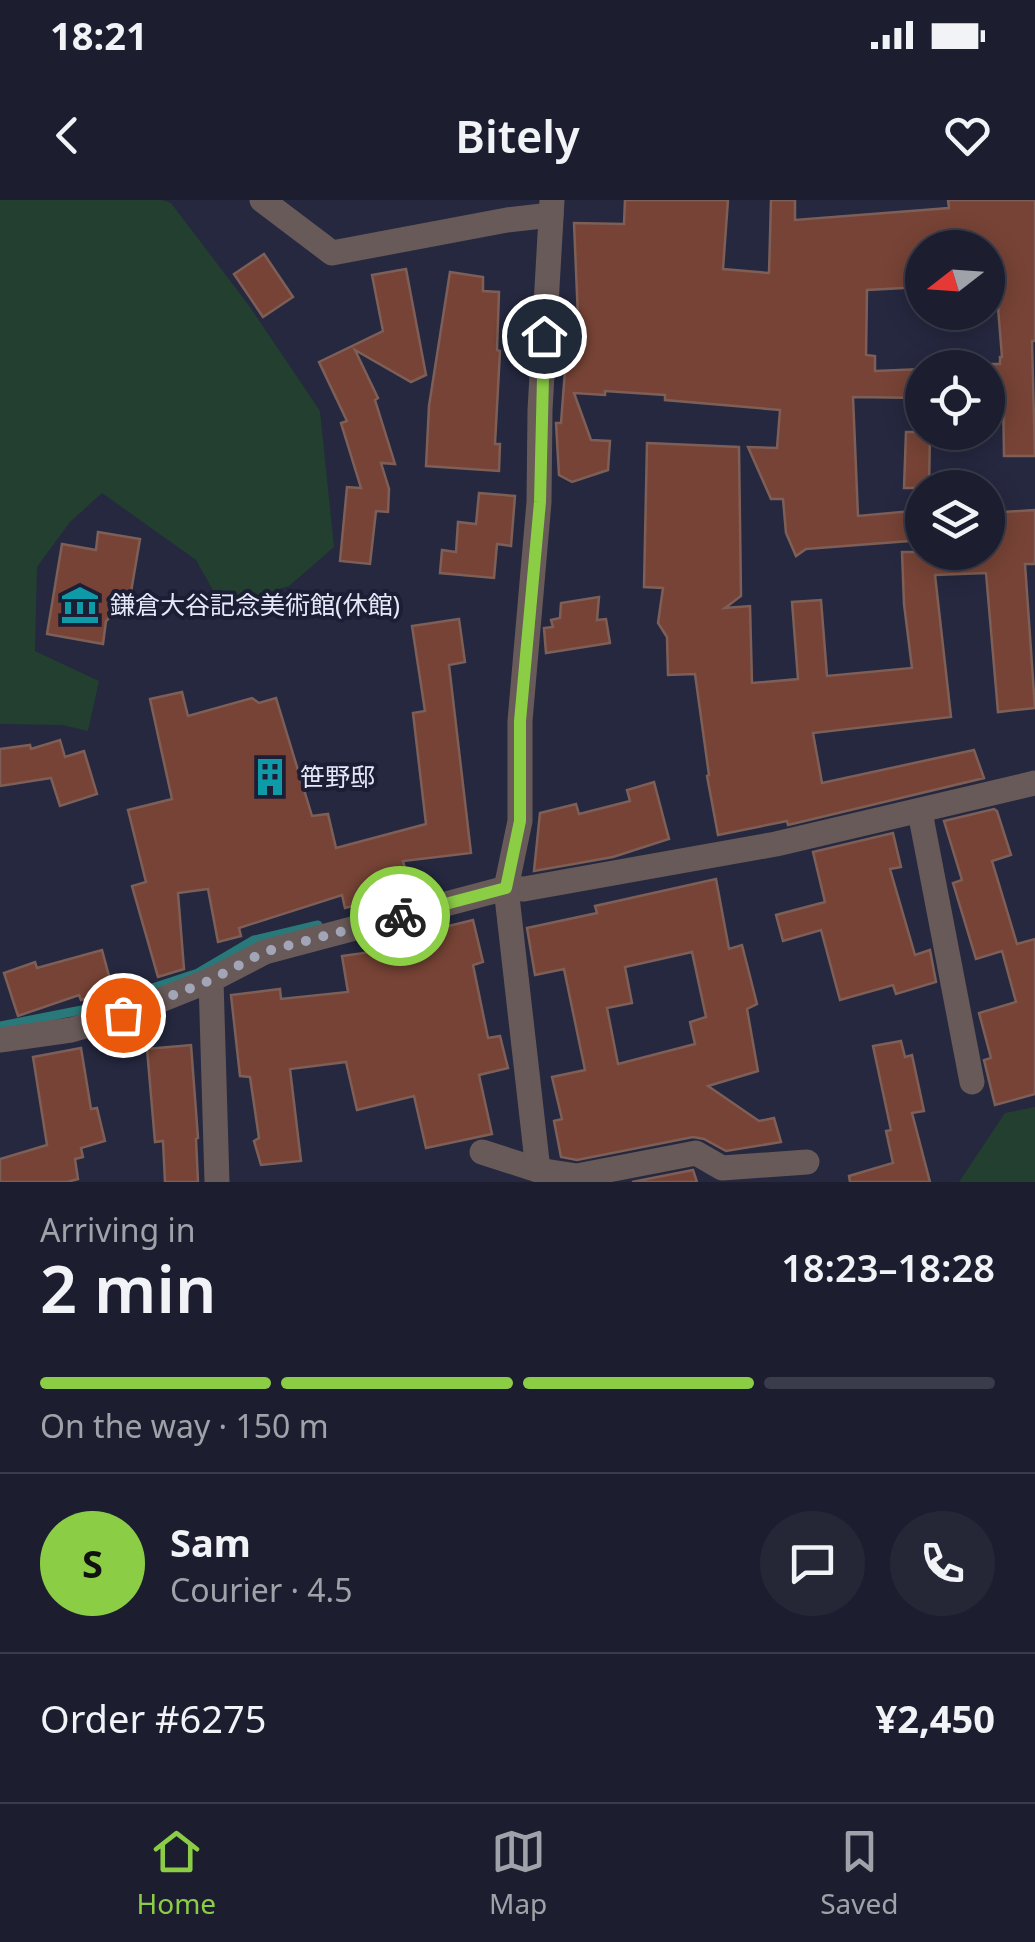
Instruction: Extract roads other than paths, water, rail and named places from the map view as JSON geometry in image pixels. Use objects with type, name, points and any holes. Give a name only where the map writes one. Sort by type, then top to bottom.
[{"type":"street","points":[[262,200],[332,253],[552,208],[540,410],[540,502],[520,721],[520,821],[506,888],[538,1170]]},
{"type":"street","points":[[0,1040],[72,1030],[106,1020],[211,980],[264,952],[506,888],[524,889],[658,866],[1035,784]]},
{"type":"street","points":[[920,812],[972,1082]]},
{"type":"street","points":[[211,980],[216,1182]]},
{"type":"street","points":[[482,1152],[538,1170],[577,1176],[696,1152],[722,1168],[808,1162]]},
{"type":"waterway","points":[[0,1026],[92,1008],[198,973],[254,940],[318,925]]},
{"type":"place","name":"鎌倉大谷記念美術館(休館)","points":[[80,605]]},
{"type":"place","name":"笹野邸","points":[[270,777]]}]
